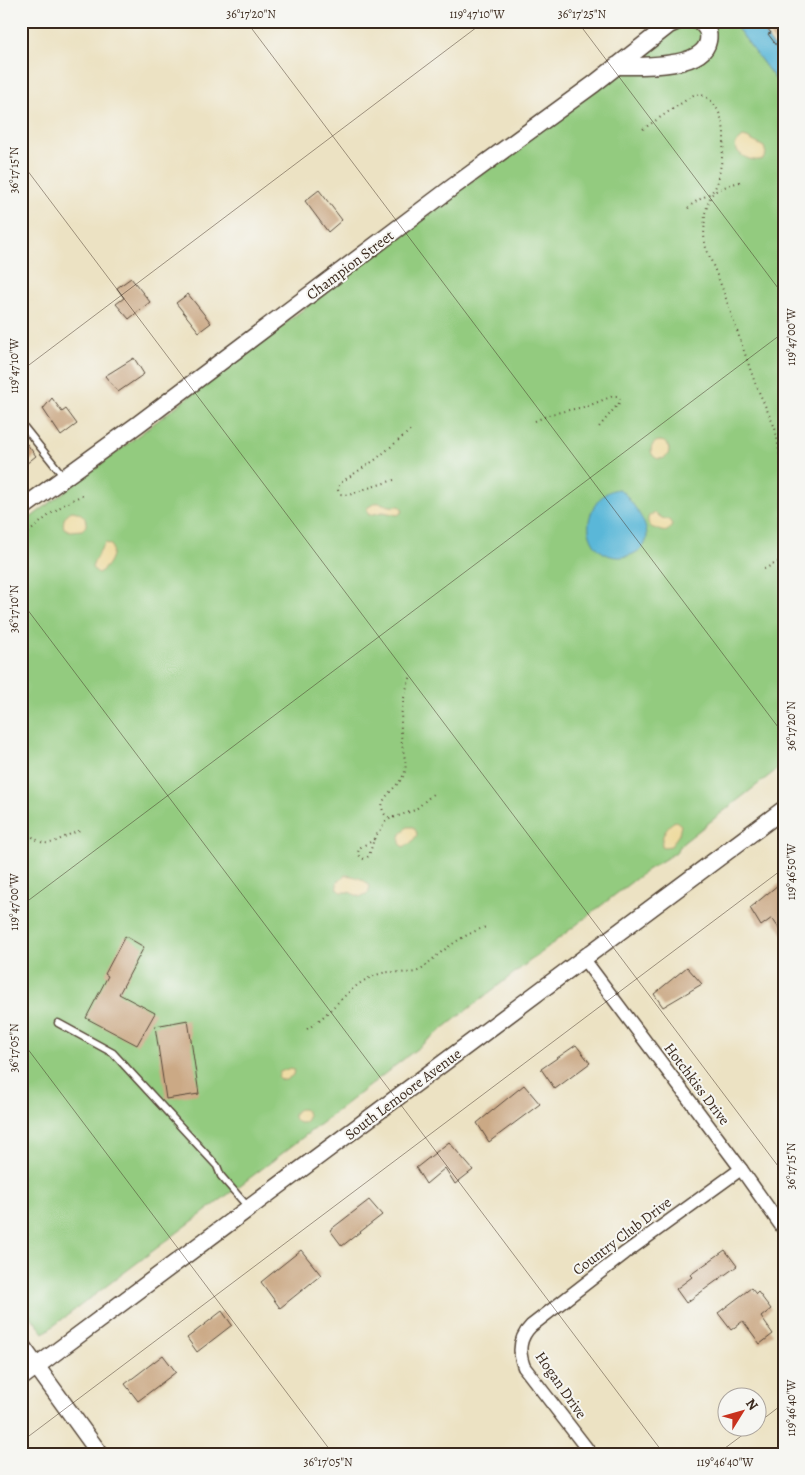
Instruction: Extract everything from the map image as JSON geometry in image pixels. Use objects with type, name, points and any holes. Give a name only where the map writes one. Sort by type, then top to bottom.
[{"type":"street","name":"Champion Street","points":[[25,500],[64,478],[137,426],[669,25],[678,21]]},
{"type":"street","points":[[616,66],[674,63],[694,58],[704,50],[708,40],[707,30],[699,21]]},
{"type":"street","name":"South Lemoore Avenue","points":[[21,1378],[784,809]]},
{"type":"street","name":"Hotchkiss Drive","points":[[583,958],[741,1169],[784,1230]]},
{"type":"street","name":"Country Club Drive","points":[[525,1331],[625,1253],[741,1169]]},
{"type":"street","name":"Hogan Drive","points":[[525,1331],[520,1344],[521,1360],[524,1367],[590,1454]]},
{"type":"street","points":[[21,1345],[100,1454]]},
{"type":"lane","points":[[21,423],[64,478]]},
{"type":"lane","points":[[58,1023],[113,1053],[217,1166],[220,1176],[249,1208]]},
{"type":"path","points":[[642,129],[698,94],[706,97],[714,104],[720,114],[724,140],[720,172],[715,187],[707,195],[693,203],[686,212]]},
{"type":"path","points":[[740,182],[719,189],[710,198],[704,224],[706,248],[723,290],[755,383],[775,428],[784,485]]},
{"type":"path","points":[[715,187],[719,189]]},
{"type":"path","points":[[707,195],[710,198]]},
{"type":"path","points":[[535,421],[551,414],[588,406],[613,396],[618,396],[620,399],[619,403],[598,427]]},
{"type":"path","points":[[394,480],[348,496],[340,494],[338,490],[339,485],[343,481],[375,460],[412,429]]},
{"type":"path","points":[[21,539],[63,506],[84,495]]},
{"type":"path","points":[[764,569],[784,559]]},
{"type":"path","points":[[384,825],[385,819],[382,804],[398,784],[405,771],[402,740],[402,706],[411,676]]},
{"type":"path","points":[[374,838],[369,856],[361,858],[358,853],[360,848],[370,843],[388,820],[415,810],[434,793]]},
{"type":"path","points":[[384,812],[388,817],[394,818]]},
{"type":"path","points":[[21,827],[35,839],[46,844],[58,841],[82,830]]},
{"type":"path","points":[[307,1029],[325,1016],[362,982],[378,974],[420,970],[432,959],[459,941],[478,930],[486,928]]},
{"type":"green space","points":[[681,21],[732,21],[784,91],[784,764],[683,843],[675,853],[647,870],[275,1159],[44,1333],[21,1304],[21,525]]},
{"type":"sand","points":[[743,137],[764,147],[766,154],[763,159],[746,158],[738,152],[735,144]]},
{"type":"sand","points":[[660,441],[666,444],[669,450],[666,456],[660,459],[654,456],[651,450],[654,444]]},
{"type":"sand","points":[[375,503],[400,506],[403,511],[398,515],[383,512],[369,515],[367,508]]},
{"type":"sand","points":[[72,511],[78,512],[84,517],[86,526],[82,530],[70,531],[64,528],[65,518]]},
{"type":"sand","points":[[655,513],[669,520],[672,524],[667,531],[659,530],[648,523],[649,516]]},
{"type":"sand","points":[[106,543],[111,545],[112,549],[110,561],[98,573],[92,568]]},
{"type":"sand","points":[[676,821],[681,825],[679,834],[671,846],[662,846],[665,831],[670,824]]},
{"type":"sand","points":[[408,827],[413,827],[417,835],[411,843],[403,847],[400,842],[400,836]]},
{"type":"sand","points":[[345,875],[365,881],[370,887],[368,893],[360,897],[349,892],[341,892],[337,888],[337,883]]},
{"type":"sand","points":[[290,1068],[294,1069],[293,1075],[286,1080],[281,1080],[278,1077],[280,1072]]},
{"type":"sand","points":[[301,1109],[306,1111],[308,1116],[306,1121],[301,1123],[296,1121],[294,1116],[296,1111]]},
{"type":"water","points":[[732,21],[755,21],[784,60],[784,91]]},
{"type":"water","points":[[619,489],[624,492],[642,519],[647,532],[647,538],[645,544],[633,554],[613,557],[601,551],[593,542],[590,535],[589,520],[599,499],[605,494]]},
{"type":"building","points":[[762,21],[784,21],[784,55],[768,34],[771,33]]},
{"type":"building","points":[[319,190],[342,220],[328,232],[305,201]]},
{"type":"building","points":[[131,278],[150,302],[129,319],[116,304],[124,298],[117,288]]},
{"type":"building","points":[[188,294],[211,323],[199,332],[176,303]]},
{"type":"building","points":[[134,358],[144,374],[118,392],[105,376]]},
{"type":"building","points":[[52,398],[62,412],[66,409],[77,424],[61,436],[43,409]]},
{"type":"building","points":[[27,444],[36,456],[21,468],[21,448]]},
{"type":"building","points":[[784,880],[784,936],[772,918],[761,926],[750,908]]},
{"type":"building","points":[[125,936],[144,947],[119,994],[155,1013],[137,1045],[86,1018],[108,976],[105,974]]},
{"type":"building","points":[[687,967],[702,984],[663,1007],[654,994]]},
{"type":"building","points":[[188,1020],[199,1094],[166,1099],[155,1026]]},
{"type":"building","points":[[576,1045],[590,1063],[555,1089],[541,1069]]},
{"type":"building","points":[[524,1085],[540,1104],[489,1142],[477,1123]]},
{"type":"building","points":[[449,1142],[473,1170],[455,1184],[445,1168],[426,1184],[416,1168]]},
{"type":"building","points":[[369,1200],[382,1215],[342,1246],[330,1230]]},
{"type":"building","points":[[301,1250],[321,1275],[280,1308],[261,1282]]},
{"type":"building","points":[[725,1250],[737,1266],[686,1303],[676,1289],[692,1277],[690,1275]]},
{"type":"building","points":[[751,1288],[756,1294],[758,1292],[771,1309],[761,1317],[773,1334],[760,1344],[743,1321],[731,1330],[718,1313]]},
{"type":"building","points":[[222,1311],[232,1325],[197,1352],[187,1338]]},
{"type":"building","points":[[163,1355],[176,1372],[138,1401],[125,1384]]}]
